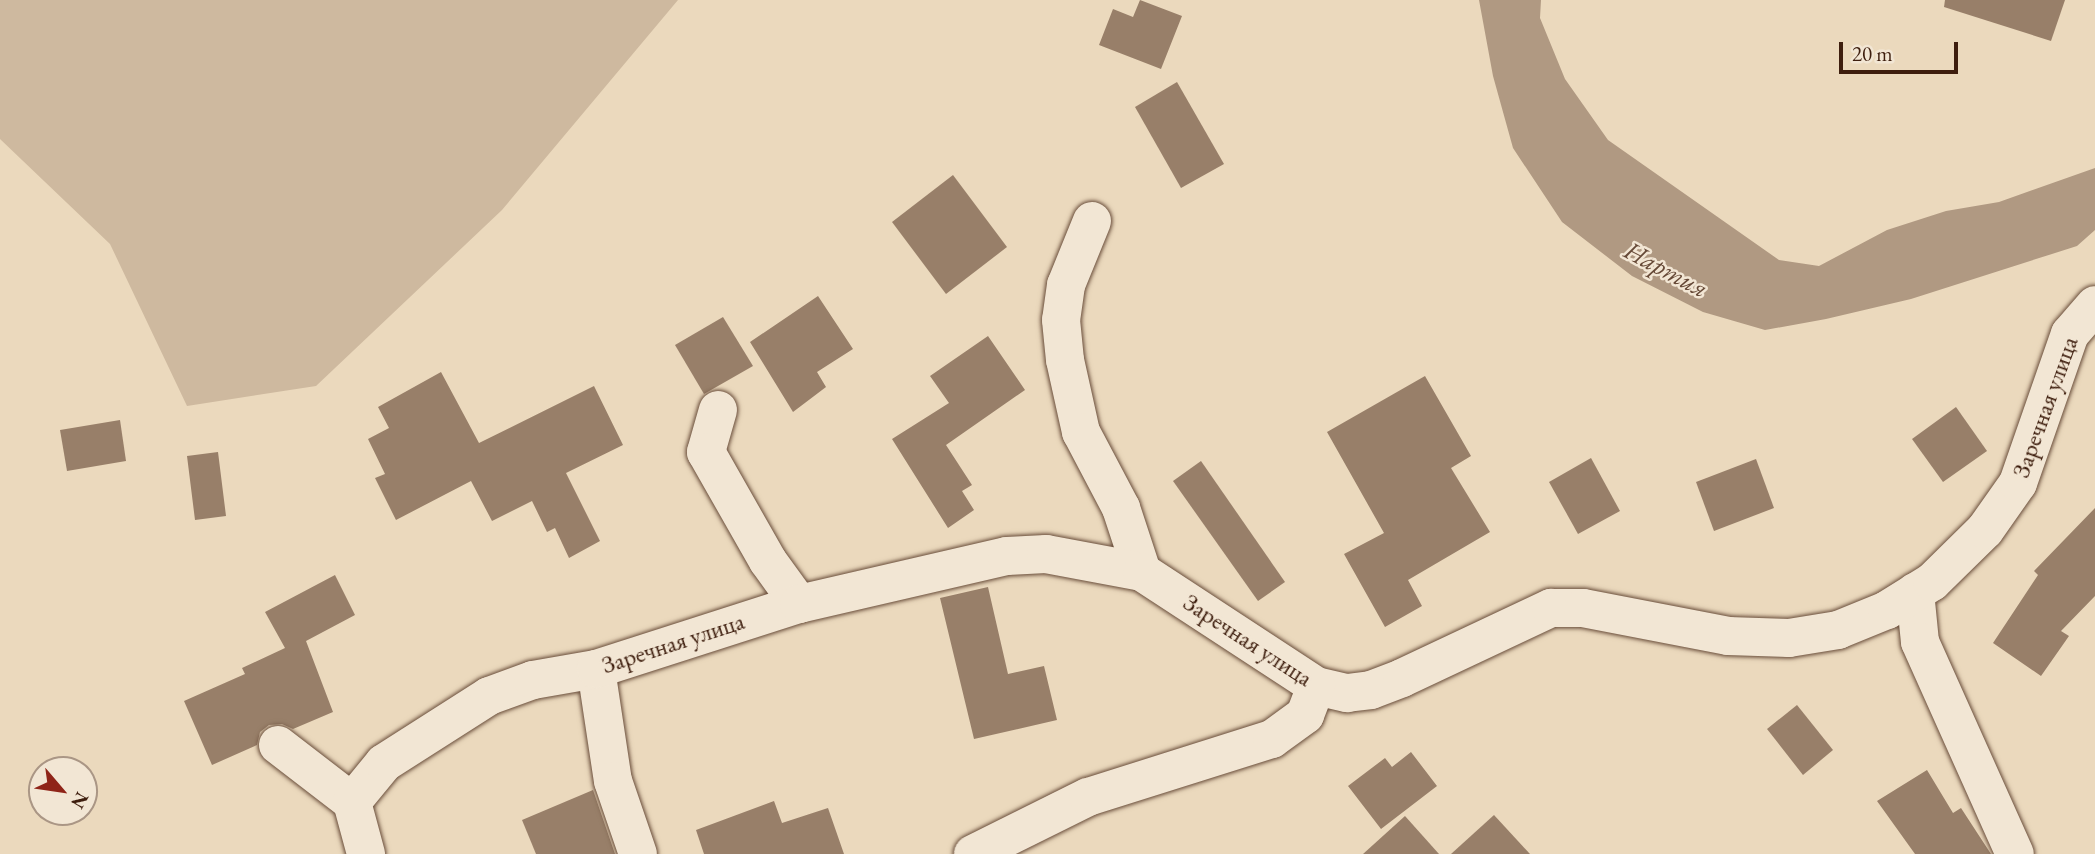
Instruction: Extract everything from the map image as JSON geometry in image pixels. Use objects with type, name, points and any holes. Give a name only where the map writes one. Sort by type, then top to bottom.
[{"type":"street","points":[[1092,221],[1066,285],[1061,320],[1065,360],[1081,432],[1121,509],[1142,572]]},
{"type":"street","name":"Заречная улица","points":[[352,802],[384,762],[489,696],[533,680],[596,669],[799,604],[1007,556],[1046,554],[1142,572],[1317,686],[1347,692],[1371,690],[1551,608],[1583,608],[1682,630],[1789,638],[1838,630],[1915,592],[1985,530],[2018,483],[2070,334],[2095,304]]},
{"type":"street","points":[[718,410],[706,452],[768,561],[799,604]]},
{"type":"street","points":[[1915,592],[1920,642],[2015,854]]},
{"type":"street","points":[[596,669],[613,781],[638,854]]},
{"type":"street","points":[[973,854],[1088,797],[1272,739],[1305,715],[1317,686]]},
{"type":"street","points":[[278,745],[352,802],[366,854]]},
{"type":"shaded area","points":[[0,0],[678,0],[502,210],[316,386],[187,406],[110,244],[0,139]]},
{"type":"water","name":"Нартия","points":[[1479,0],[1541,0],[1540,18],[1565,79],[1608,140],[1779,260],[1819,266],[1887,230],[1946,211],[1999,202],[2095,168],[2095,230],[2077,246],[1911,299],[1826,319],[1765,330],[1703,312],[1632,276],[1562,222],[1513,148],[1493,76]]},
{"type":"building","points":[[1140,0],[1182,16],[1161,69],[1099,45],[1113,9],[1133,17]]},
{"type":"building","points":[[1945,0],[2065,0],[2051,41],[1944,7]]},
{"type":"building","points":[[1177,82],[1224,164],[1181,188],[1135,107]]},
{"type":"building","points":[[953,175],[1007,247],[946,294],[892,222]]},
{"type":"building","points":[[818,296],[853,349],[817,372],[826,387],[793,412],[750,342]]},
{"type":"building","points":[[723,317],[753,366],[704,394],[675,345]]},
{"type":"building","points":[[988,336],[1025,390],[946,445],[972,485],[962,491],[974,510],[948,528],[892,439],[949,403],[930,376]]},
{"type":"building","points":[[441,372],[479,443],[594,386],[623,445],[566,473],[600,541],[569,558],[555,528],[547,532],[532,501],[492,521],[471,481],[396,520],[375,478],[385,474],[368,439],[389,428],[378,407]]},
{"type":"building","points":[[1425,376],[1471,456],[1451,468],[1490,532],[1408,580],[1422,606],[1385,627],[1344,554],[1384,533],[1327,432]]},
{"type":"building","points":[[1956,407],[1987,451],[1943,482],[1912,439]]},
{"type":"building","points":[[120,420],[126,461],[67,471],[60,430]]},
{"type":"building","points":[[218,452],[226,516],[195,520],[187,456]]},
{"type":"building","points":[[1591,458],[1620,511],[1578,534],[1549,482]]},
{"type":"building","points":[[1756,459],[1774,508],[1714,531],[1696,482]]},
{"type":"building","points":[[1201,461],[1285,582],[1258,601],[1173,481]]},
{"type":"building","points":[[2095,508],[2095,596],[2061,631],[2069,636],[2041,676],[1993,643],[2038,575],[2034,571]]},
{"type":"building","points":[[335,575],[355,615],[306,641],[333,712],[293,729],[282,724],[269,725],[260,732],[257,745],[212,765],[184,701],[245,674],[242,668],[285,648],[265,612]]},
{"type":"building","points":[[988,587],[1008,674],[1044,666],[1057,720],[974,739],[940,598]]},
{"type":"building","points":[[1797,705],[1833,750],[1803,775],[1767,729]]},
{"type":"building","points":[[1411,752],[1437,786],[1381,829],[1348,786],[1385,758],[1392,767]]},
{"type":"building","points":[[1927,770],[1953,813],[1961,808],[1991,854],[1915,854],[1877,801]]},
{"type":"building","points":[[593,790],[615,854],[536,854],[522,820]]},
{"type":"building","points":[[774,801],[782,823],[828,808],[844,854],[704,854],[696,830]]},
{"type":"building","points":[[1494,815],[1530,854],[1451,854]]},
{"type":"building","points":[[1405,816],[1439,854],[1363,854]]}]
